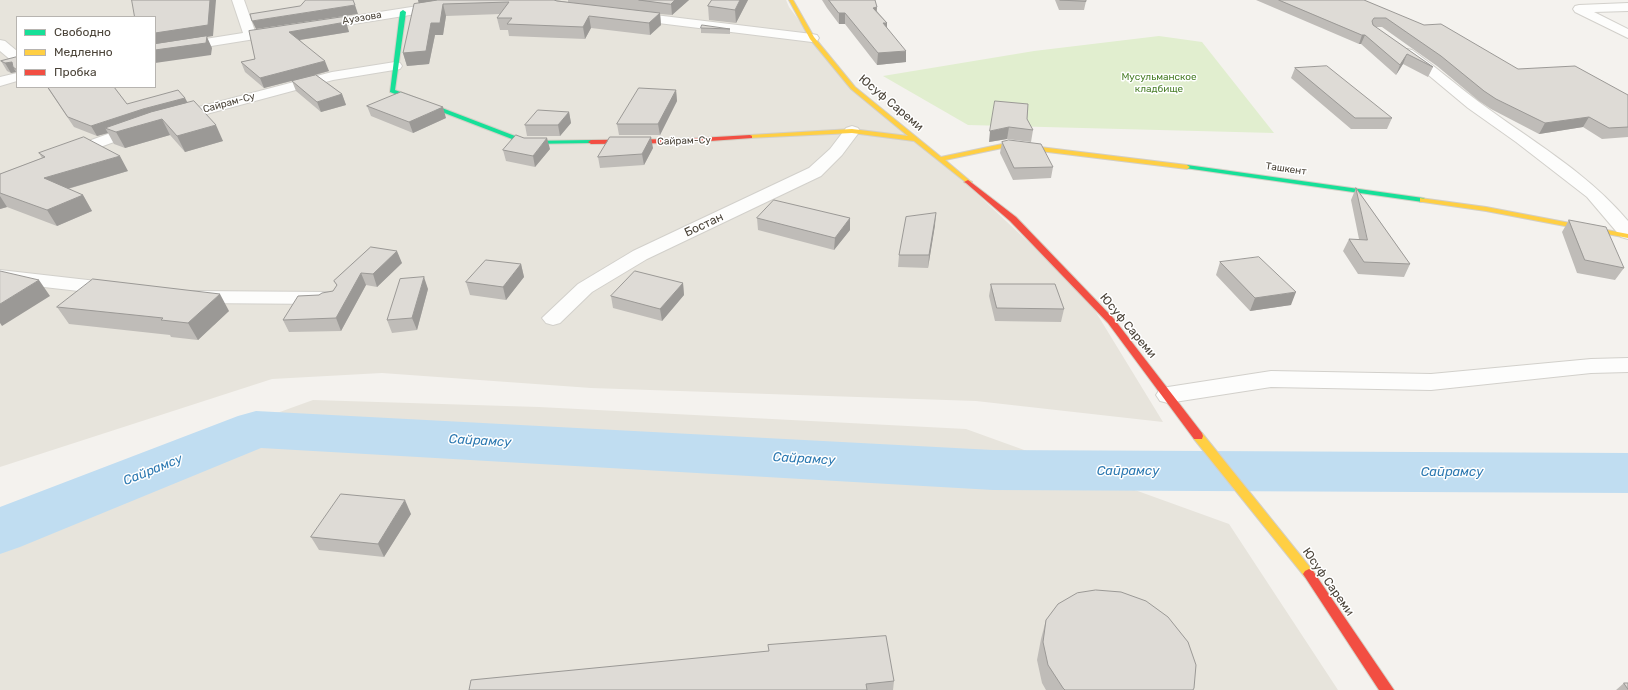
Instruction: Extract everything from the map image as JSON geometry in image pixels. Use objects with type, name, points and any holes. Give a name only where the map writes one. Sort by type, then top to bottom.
[{"type":"street","points":[[238,0],[250,36]]},
{"type":"street","name":"Ауэзова","points":[[156,51],[460,3],[499,0]]},
{"type":"street","name":"Юсуф Сареми","points":[[791,0],[812,38],[853,88],[1013,219],[1106,315],[1168,395],[1192,429],[1302,563],[1388,690]]},
{"type":"street","points":[[1628,8],[1579,9],[1628,34]]},
{"type":"street","name":"Сайрам-Су","points":[[403,12],[392,91],[527,144],[682,141],[852,131],[915,139]]},
{"type":"street","points":[[614,14],[812,38]]},
{"type":"street","points":[[0,44],[16,57]]},
{"type":"street","points":[[1394,44],[1432,70],[1473,105],[1522,139],[1593,193],[1611,212],[1628,235]]},
{"type":"street","name":"Сайрам-Су","points":[[54,158],[158,122],[332,76],[395,66]]},
{"type":"street","points":[[0,82],[16,77]]},
{"type":"street","name":"Бостан","points":[[553,318],[585,288],[640,255],[815,172],[836,152],[852,131]]},
{"type":"street","name":"Ташкент","points":[[940,159],[1007,145],[1233,173],[1463,205],[1628,235]]},
{"type":"street","points":[[0,276],[134,291]]},
{"type":"street","points":[[173,295],[197,298],[331,298]]},
{"type":"street","points":[[1168,395],[1271,379],[1431,382],[1591,366],[1628,365]]},
{"type":"shaded area","points":[[0,0],[786,0],[789,7],[839,74],[911,132],[1086,296],[1163,422],[976,401],[591,388],[382,373],[272,379],[0,467]]},
{"type":"shaded area","points":[[313,400],[539,407],[966,429],[1229,524],[1338,690],[0,690],[0,518],[9,510]]},
{"type":"green space","name":"Мусульманское кладбище","points":[[1159,36],[1202,42],[1274,133],[968,125],[883,76],[1034,51]]},
{"type":"building","points":[[132,0],[210,0],[208,25],[156,33],[156,16],[135,16]]},
{"type":"building","points":[[306,0],[353,0],[355,5],[252,21],[250,14],[300,6]]},
{"type":"building","points":[[438,0],[554,0],[660,13],[649,23],[589,16],[583,27],[507,24],[512,18],[497,18],[509,2],[443,4],[440,23],[431,23],[426,51],[403,53],[414,4]]},
{"type":"building","points":[[639,0],[675,0],[671,4]]},
{"type":"building","points":[[712,0],[740,0],[735,10],[708,6]]},
{"type":"building","points":[[829,0],[875,0],[877,7],[873,8],[887,23],[883,23],[906,51],[878,53],[845,13],[839,13]]},
{"type":"building","points":[[1060,0],[1086,0],[1086,1]]},
{"type":"building","points":[[1279,0],[1364,0],[1424,25],[1441,24],[1518,69],[1575,66],[1628,95],[1628,127],[1609,128],[1589,117],[1545,123],[1496,99],[1441,56],[1386,18],[1374,18],[1372,21],[1373,25],[1433,67],[1407,54],[1400,65],[1365,35]]},
{"type":"building","points":[[343,17],[346,22],[289,32],[325,61],[260,78],[241,62],[255,59],[249,31]]},
{"type":"building","points":[[702,25],[730,29],[701,28]]},
{"type":"building","points":[[207,36],[206,43],[156,50],[156,44]]},
{"type":"building","points":[[16,57],[16,69],[13,67],[12,62],[5,63],[1,61]]},
{"type":"building","points":[[1327,66],[1392,118],[1355,118],[1295,68]]},
{"type":"building","points":[[316,75],[342,94],[317,102],[292,81]]},
{"type":"building","points":[[49,88],[115,88],[127,104],[178,90],[185,98],[143,109],[91,126],[68,117]]},
{"type":"building","points":[[639,88],[676,90],[658,124],[617,124]]},
{"type":"building","points":[[401,92],[443,107],[409,122],[367,106]]},
{"type":"building","points":[[194,101],[216,125],[177,136],[162,119],[116,132],[105,128],[151,112]]},
{"type":"building","points":[[995,101],[1028,104],[1027,119],[1033,130],[1009,127],[990,131]]},
{"type":"building","points":[[538,110],[569,112],[558,125],[525,125]]},
{"type":"building","points":[[516,135],[524,138],[547,138],[533,156],[503,150]]},
{"type":"building","points":[[84,137],[120,156],[44,178],[83,195],[47,210],[0,193],[0,174],[45,157],[39,153]]},
{"type":"building","points":[[610,137],[651,137],[642,154],[598,157]]},
{"type":"building","points":[[1009,140],[1041,144],[1053,167],[1014,168],[1002,142]]},
{"type":"building","points":[[1356,188],[1410,264],[1364,262],[1349,239],[1367,240]]},
{"type":"building","points":[[774,200],[850,218],[835,238],[757,218]]},
{"type":"building","points":[[936,213],[929,255],[899,255],[906,217]]},
{"type":"building","points":[[1569,220],[1606,227],[1624,268],[1585,260]]},
{"type":"building","points":[[371,247],[397,251],[373,274],[361,273],[336,318],[283,320],[298,296],[319,295],[333,291],[337,285],[334,281]]},
{"type":"building","points":[[1259,257],[1296,292],[1255,298],[1220,262]]},
{"type":"building","points":[[486,260],[521,264],[503,287],[466,282]]},
{"type":"building","points":[[0,271],[39,280],[0,304]]},
{"type":"building","points":[[635,271],[683,283],[660,309],[611,296]]},
{"type":"building","points":[[424,277],[412,318],[387,320],[400,279]]},
{"type":"building","points":[[93,279],[220,294],[188,323],[161,320],[163,318],[57,307]]},
{"type":"building","points":[[991,284],[1055,284],[1064,309],[997,308]]},
{"type":"building","points":[[341,494],[405,500],[378,544],[311,537]]},
{"type":"building","points":[[1096,590],[1121,592],[1146,601],[1168,617],[1188,642],[1196,665],[1193,690],[1065,690],[1063,688],[1048,665],[1043,642],[1046,620],[1058,604],[1077,593]]},
{"type":"building","points":[[886,636],[894,681],[866,684],[867,690],[469,690],[471,680],[769,651],[768,645]]},
{"type":"building","points":[[1624,683],[1628,683],[1628,689]]},
{"type":"waterway","name":"Сайрамсу","points":[[0,531],[256,429],[993,470],[1628,473]]},
{"type":"traffic: fast","points":[[403,12],[392,91],[527,143],[591,142]]},
{"type":"traffic: fast","points":[[1187,167],[1423,200]]},
{"type":"traffic: slow","points":[[791,0],[812,38],[853,88],[968,182]]},
{"type":"traffic: slow","points":[[750,137],[852,131],[915,139]]},
{"type":"traffic: slow","points":[[940,159],[1007,145],[1187,167]]},
{"type":"traffic: slow","points":[[1423,200],[1486,209],[1628,236]]},
{"type":"traffic: slow","points":[[1198,436],[1309,574]]},
{"type":"traffic: jam","points":[[591,142],[682,141],[750,137]]},
{"type":"traffic: jam","points":[[968,182],[1013,219],[1111,321],[1198,436]]},
{"type":"traffic: jam","points":[[1309,574],[1387,690]]}]
